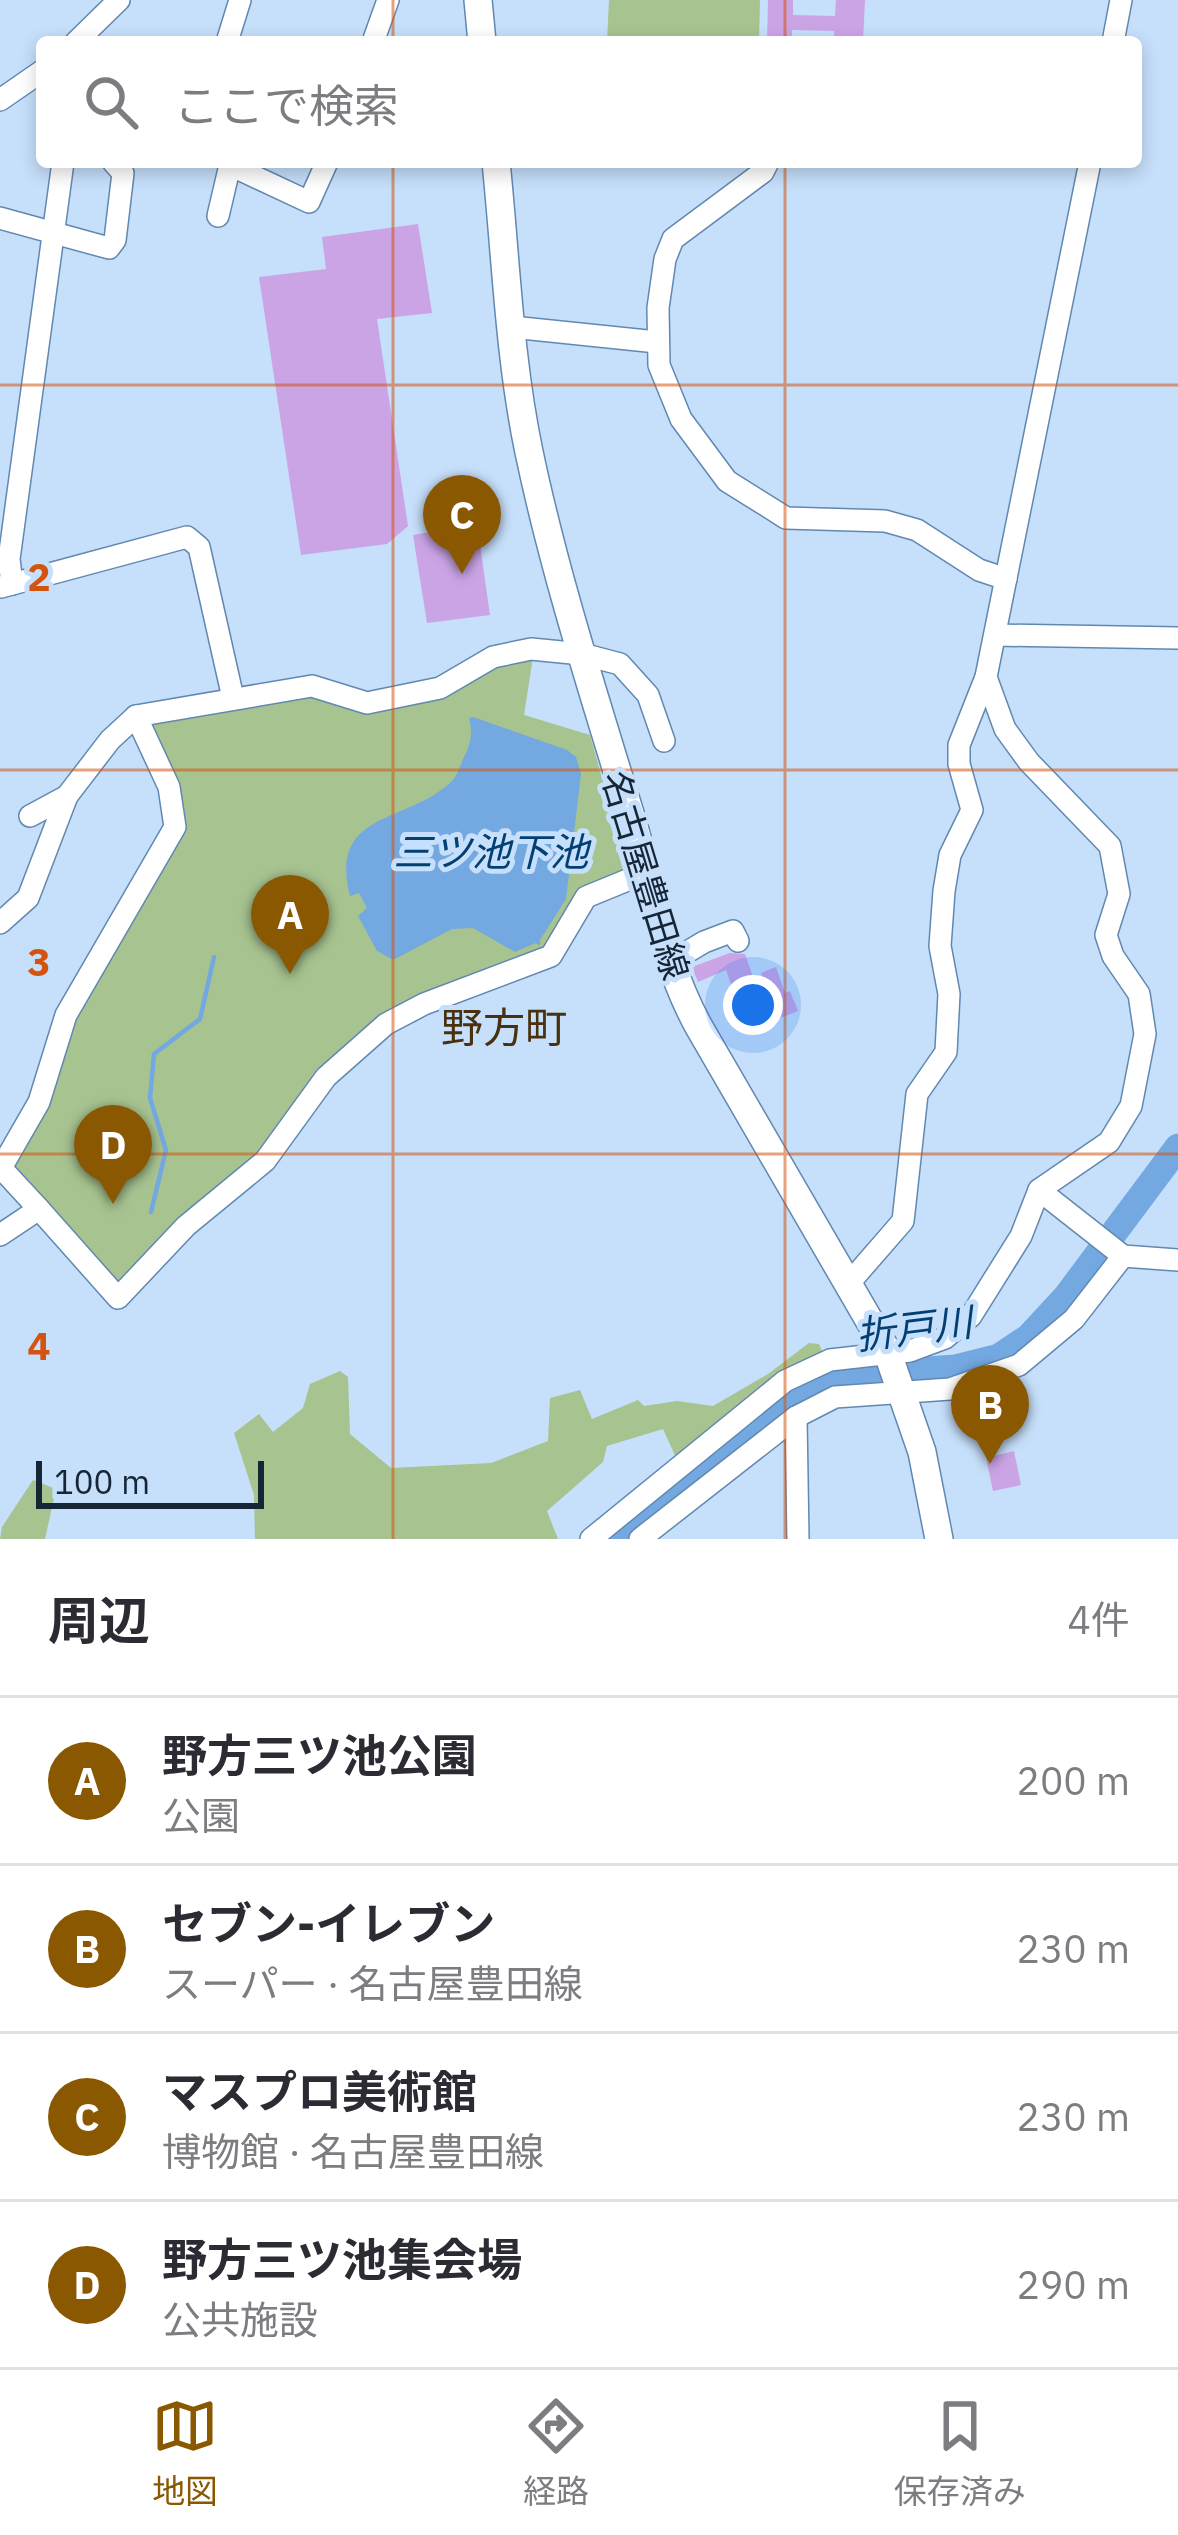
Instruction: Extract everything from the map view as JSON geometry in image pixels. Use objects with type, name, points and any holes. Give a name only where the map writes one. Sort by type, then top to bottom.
[{"type":"main road","points":[[478,0],[481,36]]},
{"type":"main road","name":"名古屋豊田線","points":[[497,168],[528,449],[669,963],[699,1027],[888,1354],[922,1452],[939,1539]]},
{"type":"street","points":[[82,36],[119,0]]},
{"type":"street","points":[[229,36],[241,0]]},
{"type":"street","points":[[375,36],[388,0]]},
{"type":"street","points":[[1114,36],[1121,0]]},
{"type":"street","points":[[0,100],[36,75]]},
{"type":"street","points":[[62,168],[6,585],[187,537],[196,542],[232,698]]},
{"type":"street","points":[[0,218],[109,248],[115,240],[123,172],[119,168]]},
{"type":"street","points":[[218,216],[229,168]]},
{"type":"street","points":[[238,168],[309,202],[324,168]]},
{"type":"street","points":[[766,168],[674,239],[663,275],[657,342],[659,365],[681,419],[727,481],[786,518],[885,521],[917,530],[980,570],[1006,579]]},
{"type":"street","points":[[850,1282],[903,1221],[917,1094],[946,1052],[949,994],[940,946],[944,891],[950,855],[972,810],[958,745],[986,677],[1089,168]]},
{"type":"street","points":[[512,327],[657,342]]},
{"type":"street","points":[[995,634],[1178,638]]},
{"type":"street","points":[[0,923],[28,898],[67,796],[110,740],[136,716],[312,686],[367,703],[440,688],[493,657],[531,649],[620,664],[648,695],[664,741]]},
{"type":"street","points":[[591,1539],[785,1381],[830,1360],[930,1346],[971,1316],[1022,1236],[1039,1190],[1109,1142],[1131,1106],[1145,1034],[1138,994],[1113,956],[1106,935],[1119,894],[1110,846],[1058,796],[1006,729],[986,677]]},
{"type":"street","points":[[136,716],[169,787],[175,827],[65,1015],[39,1102],[2,1168],[118,1298],[186,1226],[265,1161],[326,1077],[386,1024],[457,990],[551,956],[586,897],[647,872]]},
{"type":"street","points":[[30,816],[67,796]]},
{"type":"street","points":[[669,963],[733,931],[737,941]]},
{"type":"street","points":[[1039,1190],[1114,1247],[1178,1260]]},
{"type":"street","points":[[0,1235],[39,1209]]},
{"type":"street","points":[[640,1539],[796,1417],[835,1397],[950,1389],[1019,1365],[1074,1319],[1114,1247]]},
{"type":"street","points":[[796,1417],[797,1539]]},
{"type":"green space","points":[[609,0],[760,0],[759,36],[607,36]]},
{"type":"green space","points":[[533,657],[524,715],[590,735],[628,872],[582,889],[546,951],[420,998],[119,1286],[8,1166],[75,1013],[184,829],[146,723],[311,692],[368,708],[494,663]]},
{"type":"green space","points":[[809,1343],[819,1344],[824,1356],[678,1462],[663,1429],[607,1446],[603,1462],[547,1511],[558,1539],[255,1539],[254,1495],[234,1433],[259,1414],[273,1432],[303,1408],[310,1384],[340,1371],[348,1377],[350,1434],[391,1468],[491,1463],[548,1441],[550,1398],[580,1390],[592,1419],[638,1400],[644,1406],[677,1401],[713,1406]]},
{"type":"green space","points":[[33,1480],[56,1489],[45,1539],[0,1539],[2,1527]]},
{"type":"water","name":"三ツ池下池","points":[[469,718],[576,757],[581,774],[566,899],[540,946],[536,943],[515,952],[473,928],[452,929],[393,960],[377,951],[358,916],[367,908],[359,893],[350,896],[346,868],[350,848],[376,822],[434,795],[452,781],[469,746]]},
{"type":"building","points":[[768,0],[793,0],[793,15],[835,16],[836,0],[865,0],[863,36],[792,30],[792,36],[767,36]]},
{"type":"building","points":[[418,224],[432,313],[377,319],[408,526],[387,544],[301,555],[259,277],[326,269],[322,237]]},
{"type":"building","points":[[477,524],[490,615],[427,623],[413,535]]},
{"type":"building","points":[[730,953],[745,954],[756,986],[734,993],[726,970],[698,982],[692,967]]},
{"type":"building","points":[[776,967],[798,1011],[780,1018],[761,973]]},
{"type":"building","points":[[1014,1451],[1021,1485],[993,1491],[986,1458]]},
{"type":"waterway","points":[[151,1212],[166,1150],[150,1098],[154,1054],[200,1019],[214,957]]},
{"type":"waterway","name":"折戸川","points":[[614,1539],[800,1394],[832,1377],[955,1368],[999,1357],[1029,1337],[1066,1297],[1178,1147]]},
{"type":"place","name":"マスプロ美術館","points":[[462,574]]},
{"type":"place","name":"野方三ツ池公園","points":[[290,974]]},
{"type":"place","name":"野方三ツ池集会場","points":[[113,1204]]},
{"type":"place","name":"セブン-イレブン","points":[[990,1464]]},
{"type":"district","name":"野方町","points":[[504,1027]]}]
